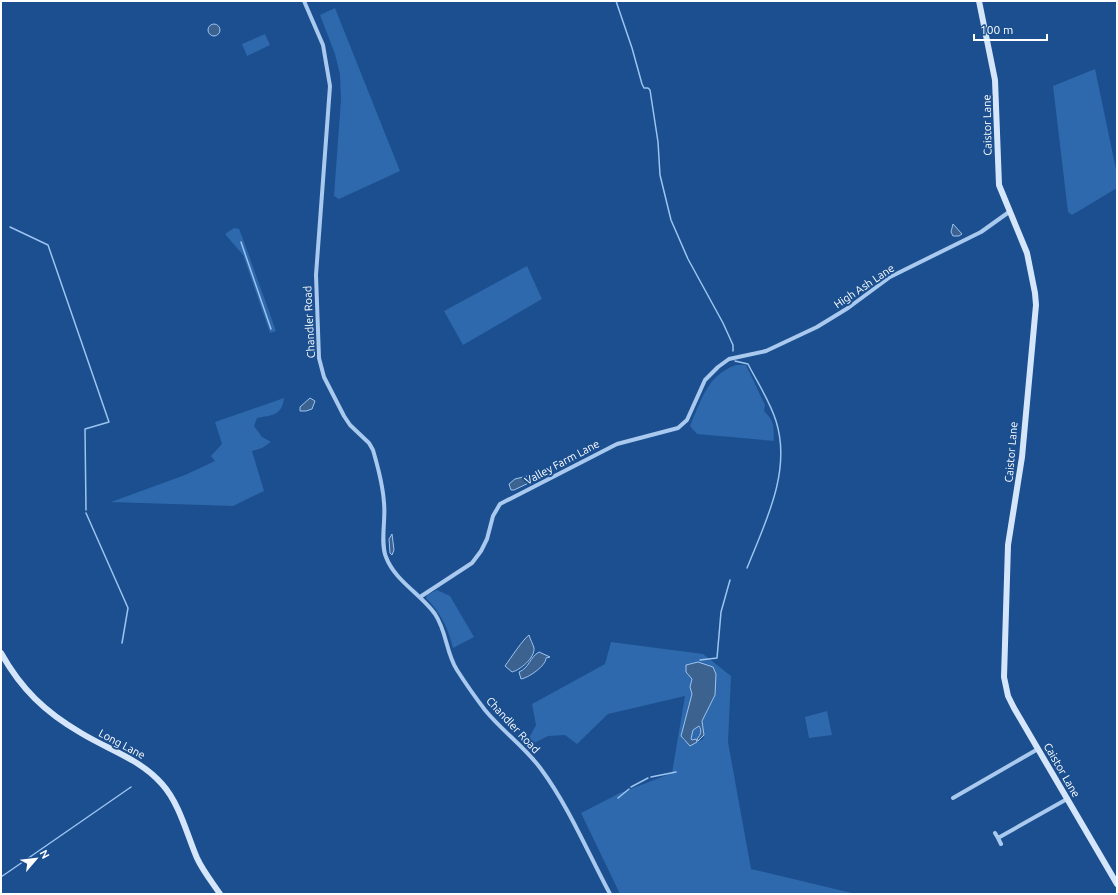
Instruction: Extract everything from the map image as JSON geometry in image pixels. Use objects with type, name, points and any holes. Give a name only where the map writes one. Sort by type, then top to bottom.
[{"type":"street","name":"Chandler Road","points":[[304,1],[323,44],[329,72],[330,86],[316,275],[319,358],[324,377],[336,402],[350,425],[373,450],[384,502],[384,546],[386,559],[407,585],[420,597],[436,616],[443,628],[451,658],[456,668],[485,710],[528,754],[554,789],[610,894]]},
{"type":"street","name":"Caistor Lane","points":[[978,1],[995,80],[999,185],[1027,253],[1035,293],[1036,315],[1023,433],[1022,457],[1008,545],[1004,677],[1008,696],[1117,884]]},
{"type":"street","name":"High Ash Lane","points":[[724,362],[729,359],[766,351],[817,327],[848,308],[890,277],[981,232],[1009,212]]},
{"type":"street","name":"Valley Farm Lane","points":[[420,597],[472,563],[487,539],[496,509],[505,500],[553,478],[617,444],[678,428],[687,420],[706,380],[724,362]]},
{"type":"street","name":"Long Lane","points":[[1,653],[12,673],[29,695],[80,733],[141,764],[163,785],[176,809],[198,860],[220,894]]},
{"type":"street","points":[[953,798],[1038,749]]},
{"type":"street","points":[[998,838],[1067,799]]},
{"type":"street","points":[[995,833],[1001,844]]},
{"type":"shaded area","points":[[335,8],[400,171],[339,199],[334,196],[341,100],[340,74],[335,54],[320,15]]},
{"type":"shaded area","points":[[212,24],[216,24],[220,30],[216,36],[212,36],[208,32],[208,28]]},
{"type":"shaded area","points":[[265,34],[270,45],[247,56],[242,44]]},
{"type":"shaded area","points":[[1095,69],[1117,174],[1117,188],[1072,215],[1068,212],[1053,86]]},
{"type":"shaded area","points":[[953,224],[962,234],[959,236],[953,236],[951,232]]},
{"type":"shaded area","points":[[234,228],[239,229],[276,331],[270,333],[243,255],[225,234]]},
{"type":"shaded area","points":[[527,266],[542,299],[463,345],[444,311]]},
{"type":"shaded area","points":[[736,365],[746,365],[765,405],[764,411],[772,422],[774,429],[774,441],[697,434],[690,426],[706,390],[712,382],[726,369]]},
{"type":"shaded area","points":[[284,398],[283,404],[279,411],[272,415],[257,418],[254,426],[262,437],[271,442],[262,448],[252,451],[264,491],[233,506],[111,502],[185,475],[215,461],[211,456],[222,444],[215,422]]},
{"type":"shaded area","points":[[310,398],[315,401],[312,409],[300,411],[300,407]]},
{"type":"shaded area","points":[[531,475],[535,477],[535,480],[511,490],[509,484],[515,479]]},
{"type":"shaded area","points":[[392,534],[394,550],[392,555],[390,553],[389,539]]},
{"type":"shaded area","points":[[437,590],[450,596],[474,637],[453,648],[443,621],[436,609],[426,598],[427,595]]},
{"type":"shaded area","points":[[529,635],[534,652],[523,666],[512,672],[505,666]]},
{"type":"shaded area","points":[[611,642],[703,654],[731,676],[728,742],[751,869],[856,894],[620,894],[581,813],[620,793],[672,773],[685,696],[608,714],[577,744],[565,735],[548,736],[530,745],[527,742],[536,725],[532,704],[605,664]],"holes":[[[686,665],[715,690],[713,699],[704,715],[702,723],[704,734],[703,739],[699,741],[697,739],[701,733],[699,726],[691,732],[691,739],[697,742],[684,741],[681,736],[692,694],[690,687],[692,679]]]},
{"type":"shaded area","points":[[539,652],[550,657],[546,658],[543,665],[536,671],[521,679],[519,672],[525,668],[533,657]]},
{"type":"shaded area","points":[[698,662],[713,667],[716,674],[715,695],[702,721],[704,735],[698,741],[697,739],[701,729],[699,726],[693,730],[691,739],[696,739],[697,742],[690,746],[681,736],[692,694],[690,687],[692,679],[686,672],[686,665]]},
{"type":"shaded area","points":[[827,711],[832,735],[809,738],[805,717]]},
{"type":"waterway","points":[[616,1],[632,48],[642,84],[644,88],[648,88],[650,90],[658,142],[660,175],[671,220],[688,259],[723,323],[733,345],[733,351]]},
{"type":"waterway","points":[[10,227],[48,245],[109,422],[85,429],[86,510]]},
{"type":"waterway","points":[[241,242],[271,329]]},
{"type":"waterway","points":[[735,361],[748,364],[770,406],[776,421],[780,440],[781,459],[779,478],[768,515],[747,568]]},
{"type":"waterway","points":[[86,513],[128,608],[122,643]]},
{"type":"waterway","points":[[700,660],[717,658],[721,612],[730,580]]},
{"type":"waterway","points":[[651,777],[676,772]]},
{"type":"waterway","points":[[631,787],[648,778]]},
{"type":"waterway","points":[[1,877],[131,787]]},
{"type":"waterway","points":[[618,798],[629,789]]}]
